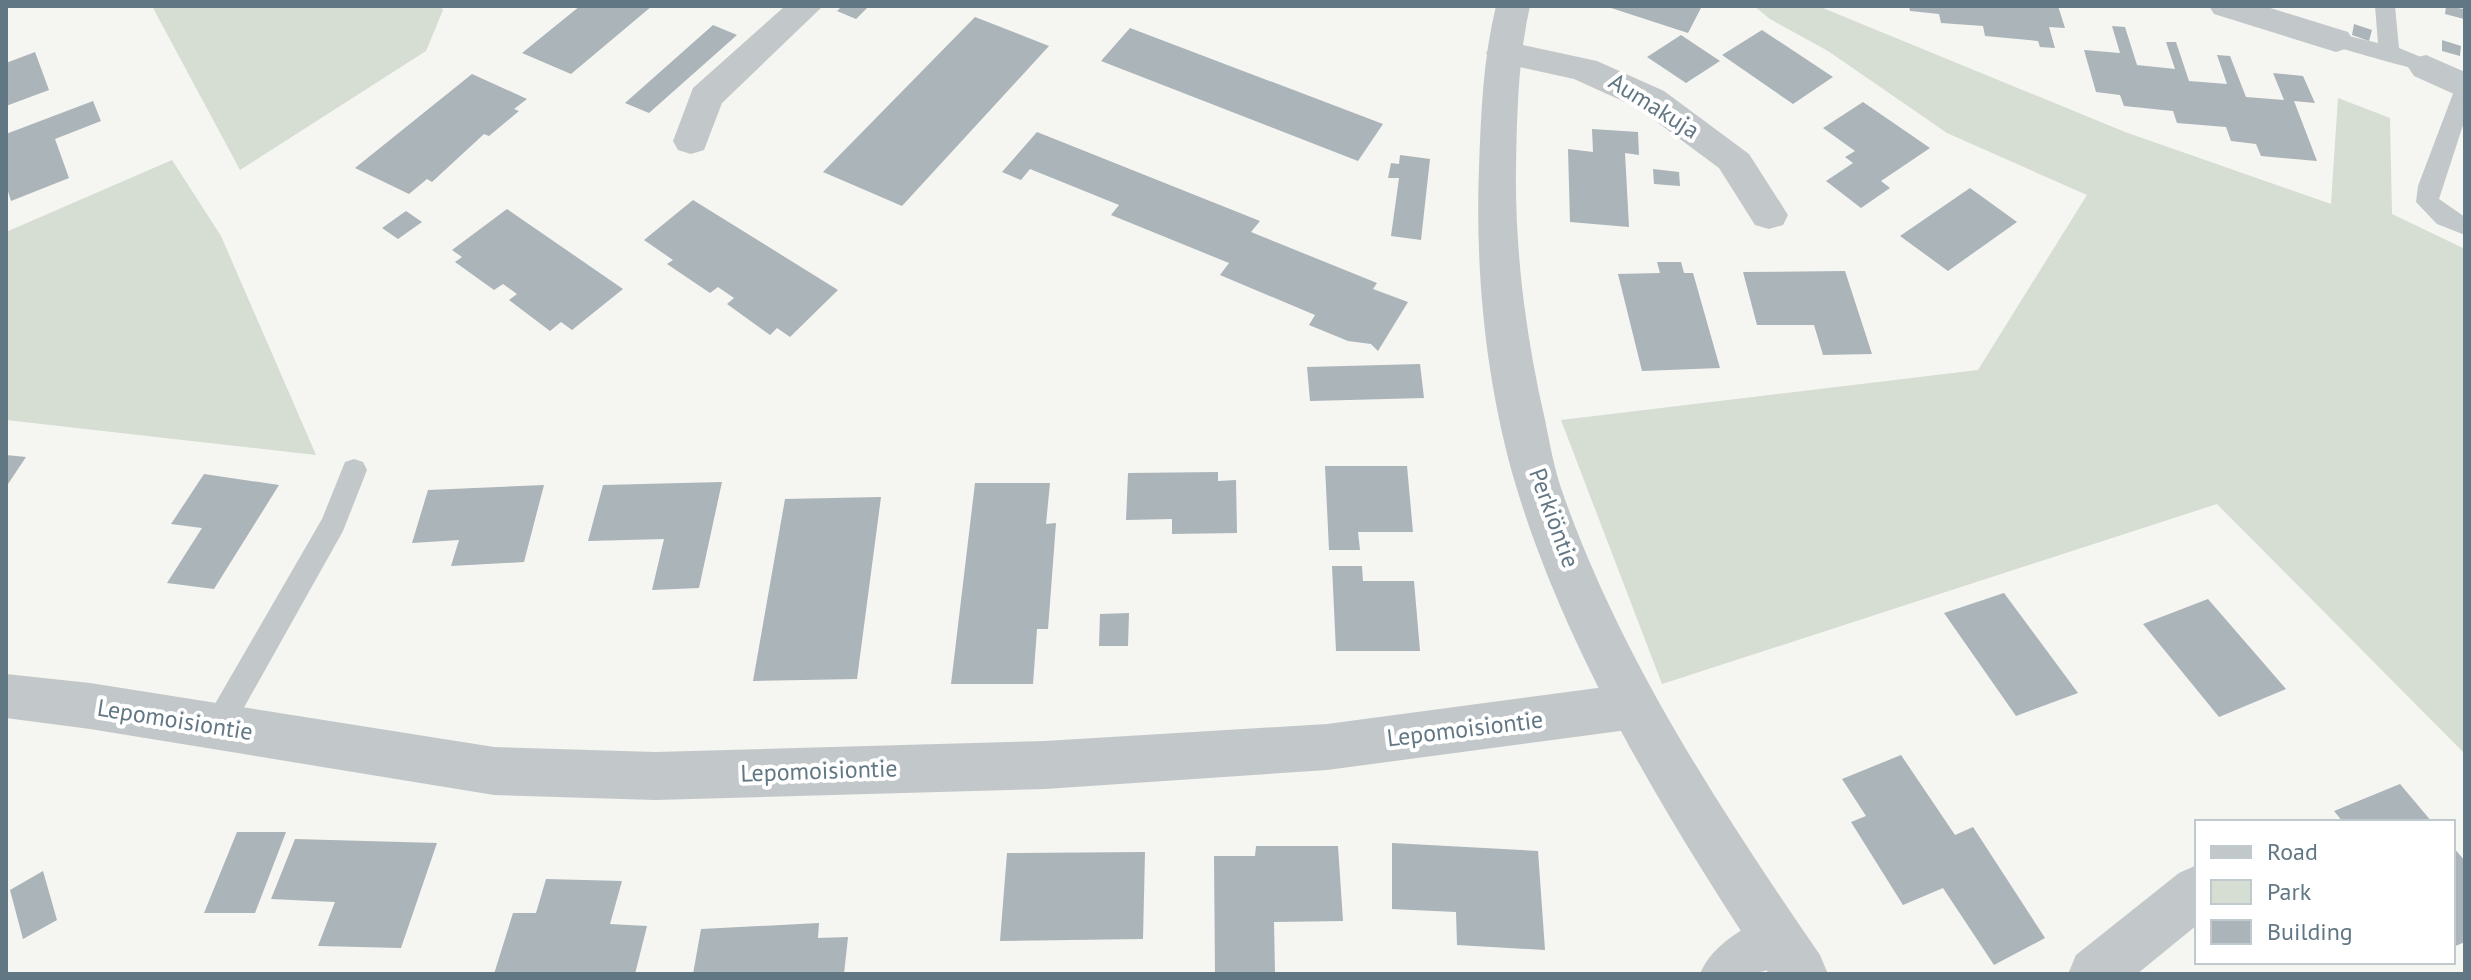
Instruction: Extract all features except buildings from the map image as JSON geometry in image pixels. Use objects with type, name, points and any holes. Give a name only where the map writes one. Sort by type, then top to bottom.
[{"type":"street","points":[[691,141],[706,97],[806,6]]},
{"type":"street","name":"Perkiöntie","points":[[1513,6],[1504,53],[1495,222],[1515,385],[1539,488],[1561,547],[1635,706],[1699,818],[1789,956]]},
{"type":"street","points":[[2226,6],[2336,40]]},
{"type":"street","name":"Aumakuja","points":[[1504,53],[1572,64],[1599,72],[1636,90],[1676,116],[1736,163],[1769,215]]},
{"type":"street","points":[[2426,67],[2465,89]]},
{"type":"street","name":"Lepomoisiontie","points":[[6,696],[218,726],[494,771],[655,776],[1045,765],[1327,747],[1635,706]]},
{"type":"street","points":[[2095,974],[2195,893]]},
{"type":"street","points":[[1727,974],[1789,956]]},
{"type":"lane","points":[[2385,6],[2389,52]]},
{"type":"lane","points":[[2336,40],[2389,52],[2426,67]]},
{"type":"lane","points":[[2465,89],[2429,186],[2427,202],[2445,218],[2465,227]]},
{"type":"lane","points":[[218,726],[334,523],[354,470]]},
{"type":"green space","points":[[152,6],[440,6],[443,10],[426,51],[240,170]]},
{"type":"green space","points":[[1754,6],[1818,6],[2125,132],[2331,204],[2338,98],[2390,118],[2392,214],[2465,249],[2465,754],[2217,504],[1662,684],[1561,420],[1978,370],[2087,195],[1947,133],[1828,51],[1770,19]]},
{"type":"green space","points":[[172,160],[221,236],[316,455],[6,420],[6,232]]}]
